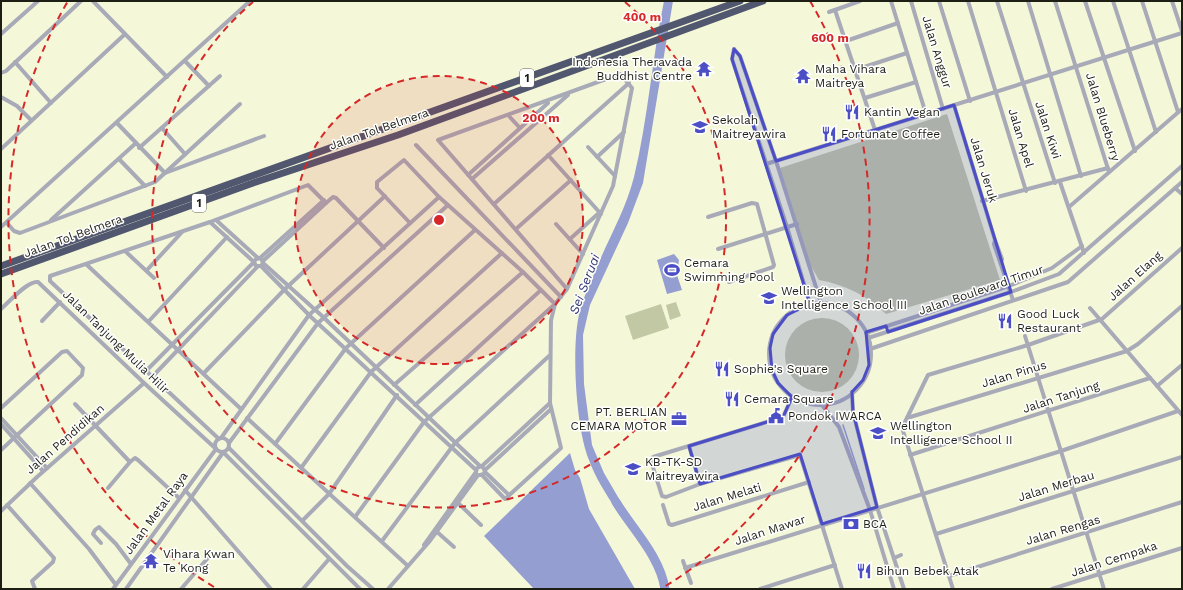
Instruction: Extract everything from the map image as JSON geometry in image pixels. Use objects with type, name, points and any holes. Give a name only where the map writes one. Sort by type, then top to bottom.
[{"type":"highway","name":"Jalan Tol Belmera","points":[[1,266],[740,1]]},
{"type":"highway","name":"Jalan Tol Belmera","points":[[1,274],[253,183],[398,135],[675,32],[763,1]]},
{"type":"street","points":[[1,34],[38,1]]},
{"type":"street","points":[[1,73],[6,71],[81,1]]},
{"type":"street","points":[[93,1],[124,35],[167,78]]},
{"type":"street","points":[[1,227],[167,78],[250,1]]},
{"type":"street","points":[[829,12],[860,1]]},
{"type":"street","points":[[891,1],[926,114]]},
{"type":"street","name":"Jalan Anggur","points":[[911,1],[943,109]]},
{"type":"street","points":[[939,1],[970,101]]},
{"type":"street","name":"Jalan Apel","points":[[968,1],[1026,190]]},
{"type":"street","name":"Jalan Kiwi","points":[[998,1],[1055,183]]},
{"type":"street","points":[[1028,1],[1081,176]]},
{"type":"street","name":"Jalan Blueberry","points":[[1055,1],[1077,67],[1108,170]]},
{"type":"street","points":[[1085,1],[1135,151]]},
{"type":"street","points":[[1113,1],[1156,132]]},
{"type":"street","points":[[1069,207],[1108,170],[1135,151],[1180,111],[1142,1]]},
{"type":"street","points":[[766,164],[970,101],[1182,32],[1172,1]]},
{"type":"street","points":[[835,10],[875,130]]},
{"type":"street","points":[[846,41],[898,23]]},
{"type":"street","points":[[1,149],[124,35]]},
{"type":"street","points":[[810,304],[732,59],[734,49],[740,56],[776,161],[821,303]]},
{"type":"street","points":[[855,70],[907,53]]},
{"type":"street","points":[[185,61],[209,86]]},
{"type":"street","points":[[15,62],[51,103]]},
{"type":"street","points":[[355,517],[424,422],[555,304],[567,289],[615,176],[632,88],[629,83],[618,74],[550,101],[439,139],[439,142],[567,289]]},
{"type":"street","points":[[140,148],[220,76]]},
{"type":"street","points":[[865,98],[916,82]]},
{"type":"street","points":[[494,204],[629,83]]},
{"type":"street","points":[[472,179],[571,92]]},
{"type":"street","points":[[1,97],[17,106],[31,120]]},
{"type":"street","points":[[468,175],[550,101]]},
{"type":"street","points":[[7,223],[14,231],[20,233],[155,182],[240,104]]},
{"type":"street","name":"Jalan Jeruk","points":[[954,106],[995,240],[994,244],[1013,300]]},
{"type":"street","points":[[748,110],[757,107]]},
{"type":"street","points":[[508,115],[520,128]]},
{"type":"street","points":[[117,123],[165,173]]},
{"type":"street","points":[[162,128],[185,154]]},
{"type":"street","points":[[597,157],[624,132]]},
{"type":"street","points":[[165,173],[264,136]]},
{"type":"street","points":[[49,222],[136,144]]},
{"type":"street","points":[[416,145],[561,297]]},
{"type":"street","points":[[588,147],[615,176]]},
{"type":"street","points":[[548,155],[600,213]]},
{"type":"street","points":[[119,159],[146,186]]},
{"type":"street","points":[[410,223],[377,188],[376,183],[404,160],[439,197],[502,253],[555,304]]},
{"type":"street","name":"Jalan Boulevard Timur","points":[[868,338],[1011,292],[1059,274],[1182,166]]},
{"type":"street","points":[[982,201],[1108,170]]},
{"type":"street","points":[[516,230],[571,180]]},
{"type":"street","points":[[1060,182],[1084,253]]},
{"type":"street","name":"Jalan Boulevard Timur","points":[[870,349],[1068,282],[1181,184]]},
{"type":"street","points":[[325,202],[308,185],[216,220],[51,276],[50,281],[152,377],[220,438],[226,439],[229,445],[373,589]]},
{"type":"street","points":[[1175,188],[1182,194]]},
{"type":"street","points":[[204,373],[288,286],[385,196]]},
{"type":"street","points":[[152,377],[261,262],[325,202],[333,197],[336,198],[359,221],[384,248]]},
{"type":"street","points":[[360,589],[223,453],[215,448],[215,443],[310,316],[439,197]]},
{"type":"street","points":[[708,217],[754,203],[757,204],[766,234],[773,267],[729,282]]},
{"type":"street","points":[[126,589],[166,531],[189,493],[223,453],[322,316],[448,205]]},
{"type":"street","points":[[570,239],[600,213]]},
{"type":"street","points":[[216,220],[316,310],[429,418],[481,471],[504,499],[561,448],[550,410],[549,356],[551,316],[555,304]]},
{"type":"street","points":[[210,222],[254,262],[261,262]]},
{"type":"street","points":[[556,224],[583,254]]},
{"type":"street","points":[[718,249],[797,224]]},
{"type":"street","points":[[147,270],[183,230]]},
{"type":"street","points":[[275,444],[346,348],[475,230]]},
{"type":"street","points":[[148,321],[227,237]]},
{"type":"street","name":"Jalan Boulevard Timur","points":[[866,332],[1009,286],[1052,268],[1082,246]]},
{"type":"street","name":"Jalan Elang","points":[[1102,319],[1182,248]]},
{"type":"street","points":[[125,251],[154,278]]},
{"type":"street","points":[[301,468],[371,372],[502,253]]},
{"type":"street","points":[[146,371],[254,262]]},
{"type":"street","points":[[261,262],[284,290],[310,316],[424,422],[453,444]]},
{"type":"street","points":[[87,265],[241,408]]},
{"type":"street","points":[[394,385],[522,272]]},
{"type":"street","name":"Jalan Tanjung Mulia Hilir","points":[[1,309],[28,285],[38,282],[215,448]]},
{"type":"street","points":[[415,405],[541,290]]},
{"type":"street","points":[[42,321],[60,302]]},
{"type":"street","points":[[821,303],[832,305],[848,312],[856,319],[866,332],[870,349],[867,373],[852,392],[833,403],[822,405],[806,403],[792,397],[783,389],[774,377],[770,363],[770,348],[773,334],[781,321],[794,310],[810,304],[821,303]]},
{"type":"street","name":"Jalan Pinus","points":[[907,418],[1126,351],[1138,344],[1182,306]]},
{"type":"street","points":[[1090,308],[1102,319],[1126,351],[1182,415]]},
{"type":"street","points":[[953,589],[903,431],[907,418],[927,376],[1028,345],[1102,319]]},
{"type":"street","points":[[886,326],[891,342]]},
{"type":"street","points":[[1025,336],[1104,589]]},
{"type":"street","points":[[1,408],[62,352],[67,351],[83,368],[82,375],[1,450]]},
{"type":"street","points":[[382,542],[453,444],[549,356]]},
{"type":"street","points":[[1157,386],[1182,365]]},
{"type":"street","name":"Jalan Tanjung","points":[[910,455],[1150,378]]},
{"type":"street","name":"Jalan Pendidikan","points":[[1,511],[30,483],[144,383]]},
{"type":"street","points":[[303,520],[328,494],[400,391]]},
{"type":"street","points":[[852,392],[854,416],[877,507],[904,589]]},
{"type":"street","points":[[792,397],[783,417],[653,457],[651,461],[662,496],[664,497],[700,484],[799,455],[809,482],[842,589]]},
{"type":"street","points":[[388,589],[422,549],[456,502],[481,471],[550,403]]},
{"type":"street","points":[[75,404],[130,462]]},
{"type":"street","points":[[822,405],[839,427],[870,510],[894,589]]},
{"type":"street","points":[[481,471],[550,410]]},
{"type":"street","name":"Jalan Mawar","points":[[685,568],[1061,450],[1178,411]]},
{"type":"street","points":[[1,418],[15,437]]},
{"type":"street","points":[[247,418],[408,566]]},
{"type":"street","points":[[1,424],[45,470]]},
{"type":"street","points":[[689,446],[700,484]]},
{"type":"street","name":"Jalan Metal Raya","points":[[115,588],[179,498],[189,493],[215,448]]},
{"type":"street","name":"Jalan Merbau","points":[[936,534],[1182,457]]},
{"type":"street","points":[[108,488],[135,458],[179,498]]},
{"type":"street","name":"Jalan Melati","points":[[663,505],[669,524],[672,525],[809,482]]},
{"type":"street","points":[[30,483],[89,549],[115,588]]},
{"type":"street","points":[[189,493],[271,589]]},
{"type":"street","points":[[456,502],[481,525]]},
{"type":"street","name":"Jalan Rengas","points":[[949,576],[1182,502]]},
{"type":"street","points":[[7,505],[54,558],[53,562],[32,581],[35,589]]},
{"type":"street","points":[[160,524],[166,531]]},
{"type":"street","points":[[100,543],[94,536],[93,532],[99,527],[116,544],[131,564]]},
{"type":"street","points":[[436,531],[454,547]]},
{"type":"street","name":"Jalan Cempaka","points":[[1052,589],[1182,548]]},
{"type":"street","points":[[894,558],[901,555]]},
{"type":"street","points":[[137,557],[144,564]]},
{"type":"street","points":[[181,589],[207,559]]},
{"type":"street","points":[[304,589],[329,559]]},
{"type":"street","points":[[683,561],[691,583]]},
{"type":"street","points":[[760,589],[835,566]]},
{"type":"street","points":[[128,569],[136,576]]},
{"type":"street","points":[[881,574],[889,571]]},
{"type":"highlighted area","points":[[734,49],[740,56],[776,161],[954,105],[1011,292],[888,332],[886,326],[866,332],[869,365],[863,380],[852,392],[853,412],[877,507],[822,524],[800,454],[700,484],[689,446],[783,417],[792,397],[778,383],[772,370],[770,348],[773,334],[787,315],[810,304],[732,59]]},
{"type":"green space","points":[[947,114],[1000,280],[886,314],[863,296],[847,288],[819,280],[811,266],[780,168]]},
{"type":"green space","points":[[676,302],[681,316],[670,320],[666,305]]},
{"type":"green space","points":[[661,304],[669,328],[633,340],[625,316]]},
{"type":"green space","points":[[822,318],[836,321],[848,329],[856,341],[859,355],[856,369],[848,381],[836,389],[822,392],[808,389],[796,381],[788,369],[785,355],[788,341],[796,329],[808,321]]},
{"type":"water","points":[[664,1],[673,1],[643,183],[628,223],[590,305],[583,335],[584,384],[592,445],[604,473],[625,509],[620,516],[595,475],[585,446],[578,411],[576,391],[576,334],[582,302],[621,214],[634,177],[643,133]]},
{"type":"water","points":[[674,254],[679,260],[677,275],[682,290],[667,294],[657,260]]},
{"type":"water","points":[[570,453],[575,470],[580,478],[589,509],[635,589],[534,589],[484,536]]},
{"type":"waterway","points":[[843,425],[864,489]]},
{"type":"waterway","name":"Sei Seruai","points":[[616,502],[652,554],[658,565],[665,589]]},
{"type":"place","name":"Indonesia Theravada Buddhist Centre","points":[[704,69]]},
{"type":"place","name":"Maha Vihara Maitreya","points":[[803,76]]},
{"type":"place","name":"Kantin Vegan","points":[[852,112]]},
{"type":"place","name":"Sekolah Maitreyawira","points":[[700,127]]},
{"type":"place","name":"Fortunate Coffee","points":[[829,134]]},
{"type":"place","name":"Cemara Swimming Pool","points":[[672,270]]},
{"type":"place","name":"Wellington Intelligence School III","points":[[769,298]]},
{"type":"place","name":"Good Luck Restaurant","points":[[1005,321]]},
{"type":"place","name":"Sophie's Square","points":[[722,369]]},
{"type":"place","name":"Cemara Square","points":[[732,399]]},
{"type":"place","name":"Pondok IWARCA","points":[[776,416]]},
{"type":"place","name":"PT. BERLIAN CEMARA MOTOR","points":[[679,419]]},
{"type":"place","name":"Wellington Intelligence School II","points":[[878,433]]},
{"type":"place","name":"KB-TK-SD Maitreyawira","points":[[633,469]]},
{"type":"place","name":"BCA","points":[[851,524]]},
{"type":"place","name":"Vihara Kwan Te Kong","points":[[151,561]]},
{"type":"place","name":"Bihun Bebek Atak","points":[[864,571]]}]
